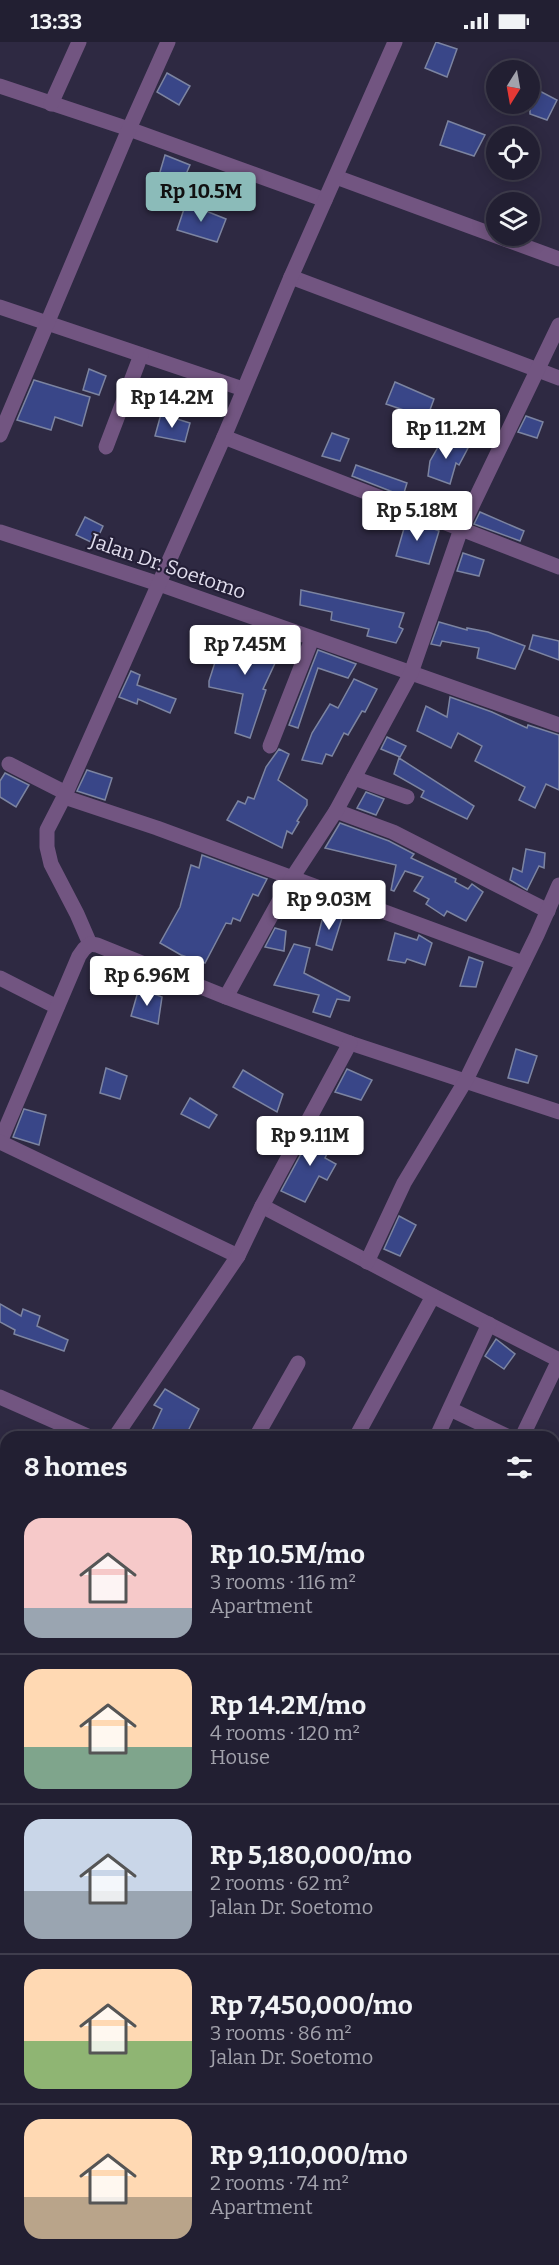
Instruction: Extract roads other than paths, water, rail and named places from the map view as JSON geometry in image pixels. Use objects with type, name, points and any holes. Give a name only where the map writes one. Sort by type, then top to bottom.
[{"type":"street","points":[[51,104],[79,42]]},
{"type":"street","points":[[0,435],[168,42]]},
{"type":"street","points":[[90,944],[51,864],[47,847],[47,830],[65,795],[224,437],[291,277],[395,42]]},
{"type":"street","points":[[0,86],[129,129],[325,201]]},
{"type":"street","points":[[336,177],[559,259]]},
{"type":"street","points":[[291,277],[559,378]]},
{"type":"street","points":[[0,307],[243,389]]},
{"type":"street","points":[[226,997],[292,878],[336,811],[411,673],[461,530],[559,326]]},
{"type":"street","points":[[106,447],[141,355]]},
{"type":"street","points":[[224,437],[559,567]]},
{"type":"street","name":"Jalan Dr. Soetomo","points":[[1,535],[159,584],[559,725]]},
{"type":"street","points":[[270,746],[312,639]]},
{"type":"street","points":[[9,764],[65,795],[523,963]]},
{"type":"street","points":[[354,777],[407,797]]},
{"type":"street","points":[[336,811],[393,832],[548,911]]},
{"type":"street","points":[[367,1262],[405,1183],[466,1080],[559,885]]},
{"type":"street","points":[[238,1256],[0,1142],[79,956],[90,944],[350,1043],[559,1112]]},
{"type":"street","points":[[0,978],[57,1007]]},
{"type":"street","points":[[119,1431],[238,1256],[261,1206],[350,1043]]},
{"type":"street","points":[[261,1206],[559,1360],[525,1431]]},
{"type":"street","points":[[359,1431],[432,1296]]},
{"type":"street","points":[[439,1431],[489,1324]]},
{"type":"street","points":[[259,1431],[298,1363]]},
{"type":"street","points":[[0,1397],[76,1431]]},
{"type":"street","points":[[450,1409],[496,1431]]}]
